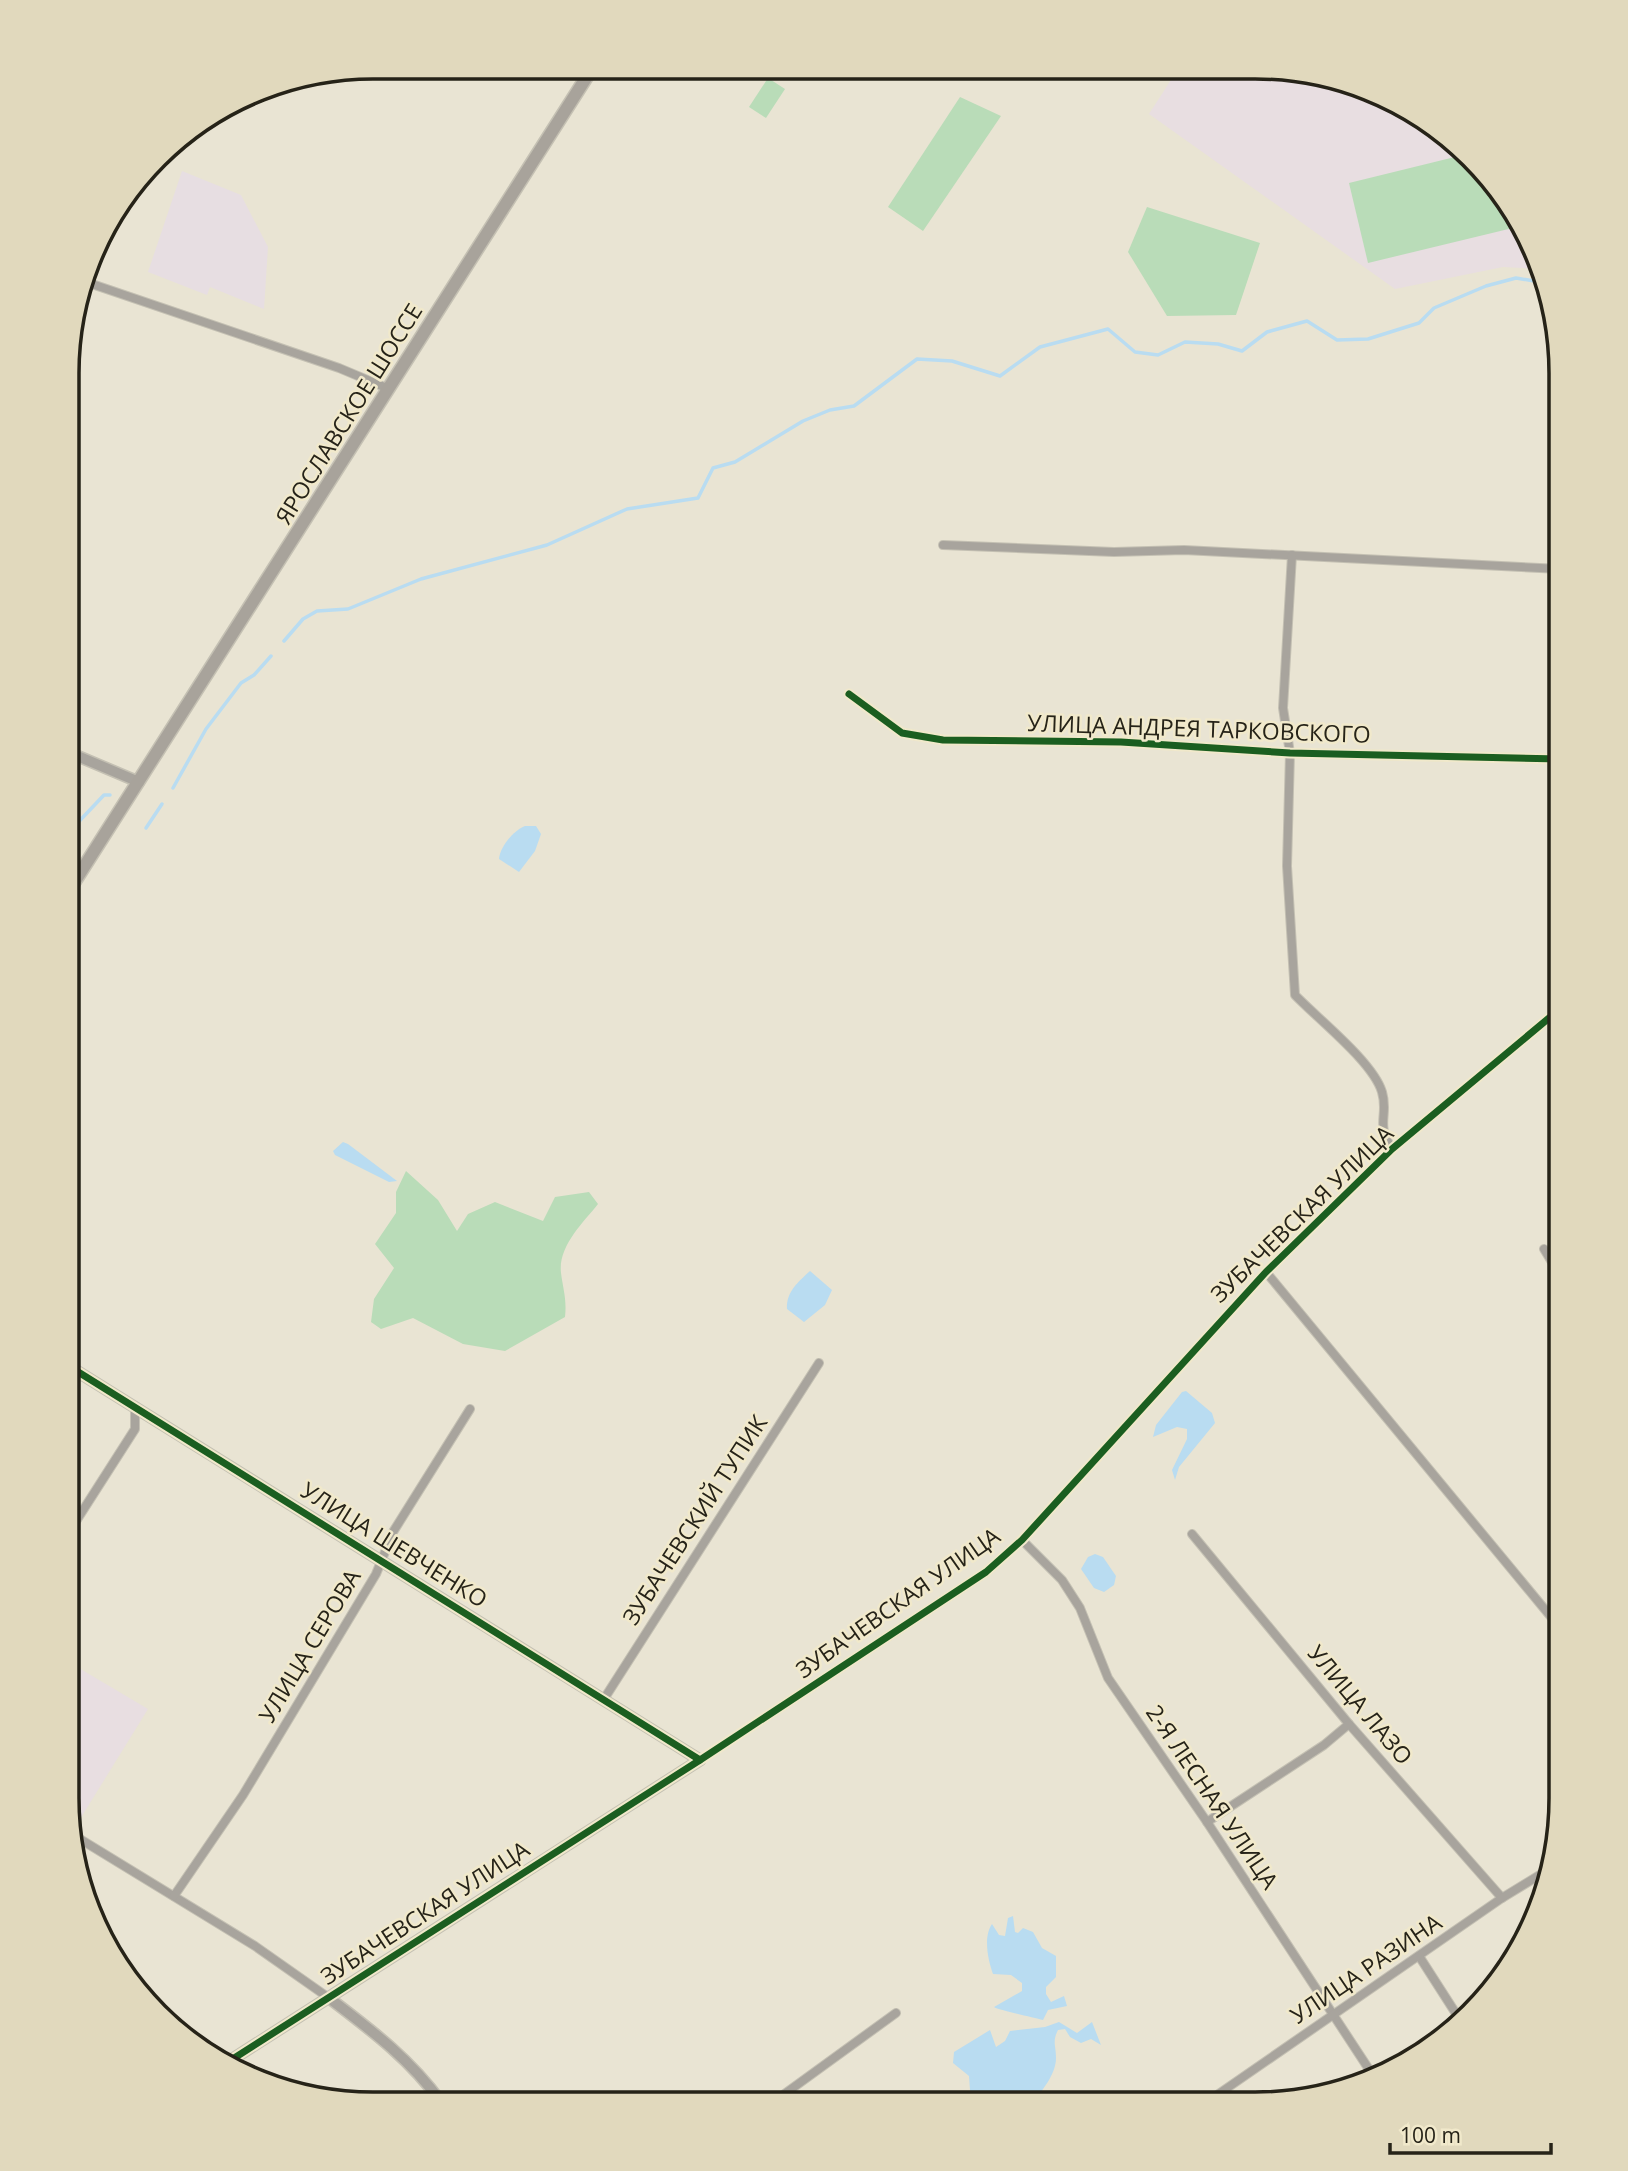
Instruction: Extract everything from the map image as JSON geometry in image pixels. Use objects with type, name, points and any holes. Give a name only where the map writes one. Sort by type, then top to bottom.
[{"type":"main road","name":"ЯРОСЛАВСКОЕ ШОССЕ","points":[[79,875],[585,79]]},
{"type":"street","points":[[92,284],[339,368],[389,389]]},
{"type":"street","points":[[943,545],[1292,555],[1549,568]]},
{"type":"street","points":[[1292,555],[1283,708],[1290,753],[1287,866],[1295,995],[1373,1072],[1383,1094],[1382,1134],[1392,1149]]},
{"type":"street","name":"УЛИЦА АНДРЕЯ ТАРКОВСКОГО","points":[[849,694],[902,733],[943,740],[1121,742],[1290,753],[1549,759]]},
{"type":"street","points":[[79,757],[139,782]]},
{"type":"street","name":"ЗУБАЧЕВСКАЯ УЛИЦА","points":[[235,2058],[700,1760],[986,1572],[1022,1541],[1266,1272],[1392,1149],[1549,1018]]},
{"type":"street","points":[[1544,1249],[1549,1257]]},
{"type":"street","points":[[1266,1272],[1549,1614]]},
{"type":"street","name":"ЗУБАЧЕВСКИЙ ТУПИК","points":[[604,1699],[819,1363]]},
{"type":"street","name":"УЛИЦА ШЕВЧЕНКО","points":[[79,1372],[700,1760]]},
{"type":"street","points":[[79,1516],[135,1429],[135,1406]]},
{"type":"street","name":"УЛИЦА СЕРОВА","points":[[174,1896],[243,1795],[382,1560],[393,1532],[470,1409]]},
{"type":"street","name":"УЛИЦА ЛАЗО","points":[[1192,1534],[1349,1724],[1502,1898]]},
{"type":"street","name":"2-Я ЛЕСНАЯ УЛИЦА","points":[[1022,1541],[1062,1580],[1080,1608],[1108,1678],[1207,1822],[1369,2069]]},
{"type":"street","points":[[1207,1822],[1324,1745],[1349,1724]]},
{"type":"street","points":[[81,1840],[256,1946],[329,1998],[392,2046],[434,2092]]},
{"type":"street","name":"УЛИЦА РАЗИНА","points":[[1222,2092],[1502,1898],[1539,1876]]},
{"type":"street","points":[[1419,1956],[1456,2013]]},
{"type":"street","points":[[787,2092],[896,2013]]},
{"type":"shaded area","points":[[1172,79],[1294,81],[1368,101],[1419,128],[1463,165],[1500,209],[1530,269],[1503,267],[1395,289],[1149,114]]},
{"type":"shaded area","points":[[182,171],[241,195],[268,247],[264,309],[210,287],[207,295],[148,272]]},
{"type":"shaded area","points":[[79,1668],[148,1709],[79,1820]]},
{"type":"green space","points":[[767,79],[785,89],[766,118],[749,107]]},
{"type":"green space","points":[[960,97],[1001,116],[923,231],[888,207]]},
{"type":"green space","points":[[1454,157],[1500,209],[1511,228],[1368,263],[1349,183]]},
{"type":"green space","points":[[1147,207],[1260,243],[1236,315],[1167,316],[1128,252]]},
{"type":"green space","points":[[406,1171],[438,1200],[457,1231],[468,1214],[495,1202],[543,1221],[555,1197],[589,1192],[598,1204],[567,1244],[561,1263],[565,1317],[505,1351],[463,1344],[413,1318],[381,1329],[371,1322],[374,1299],[394,1268],[375,1244],[396,1213],[396,1192]]},
{"type":"water","points":[[525,826],[536,826],[541,834],[535,851],[519,872],[499,859],[508,840]]},
{"type":"water","points":[[343,1142],[397,1181],[389,1182],[335,1155],[333,1151]]},
{"type":"water","points":[[810,1271],[832,1290],[825,1305],[804,1322],[787,1309],[787,1303],[794,1288]]},
{"type":"water","points":[[1186,1391],[1212,1413],[1215,1423],[1179,1467],[1175,1480],[1172,1470],[1187,1439],[1187,1429],[1177,1427],[1153,1437],[1156,1425],[1182,1392]]},
{"type":"water","points":[[1095,1554],[1103,1557],[1116,1576],[1114,1585],[1104,1592],[1094,1588],[1081,1569],[1088,1557]]},
{"type":"water","points":[[1013,1916],[1015,1932],[1018,1933],[1023,1928],[1033,1932],[1042,1948],[1056,1956],[1056,1977],[1046,1987],[1046,1994],[1051,2002],[1064,1996],[1067,2006],[1048,2010],[1043,2020],[994,2007],[1022,1991],[1022,1983],[1011,1975],[993,1974],[987,1949],[992,1924],[999,1935],[1005,1936],[1008,1918]]},
{"type":"water","points":[[1059,2022],[1077,2033],[1092,2022],[1101,2045],[1091,2039],[1081,2043],[1070,2037],[1065,2029],[1058,2030],[1054,2071],[1040,2092],[971,2092],[969,2076],[953,2063],[954,2052],[990,2030],[996,2047],[1005,2041],[1010,2031],[1045,2027]]},
{"type":"waterway","points":[[284,641],[303,619],[317,611],[348,609],[421,579],[547,545],[627,509],[698,498],[713,468],[735,462],[803,421],[830,410],[854,406],[917,359],[952,361],[1000,376],[1040,347],[1108,329],[1135,352],[1158,355],[1185,342],[1218,344],[1242,351],[1267,332],[1307,321],[1337,340],[1368,339],[1419,323],[1434,308],[1486,286],[1516,278],[1535,281]]},
{"type":"waterway","points":[[173,788],[206,729],[241,683],[254,675],[271,656]]},
{"type":"waterway","points":[[79,821],[104,795],[110,795]]},
{"type":"waterway","points":[[146,828],[162,804]]},
{"type":"cycle path","points":[[849,694],[902,733],[943,740],[1121,742],[1290,753],[1549,759]]},
{"type":"cycle path","points":[[235,2058],[700,1760],[986,1572],[1022,1540],[1266,1272],[1392,1149],[1549,1018]]},
{"type":"cycle path","points":[[79,1372],[700,1760]]}]
